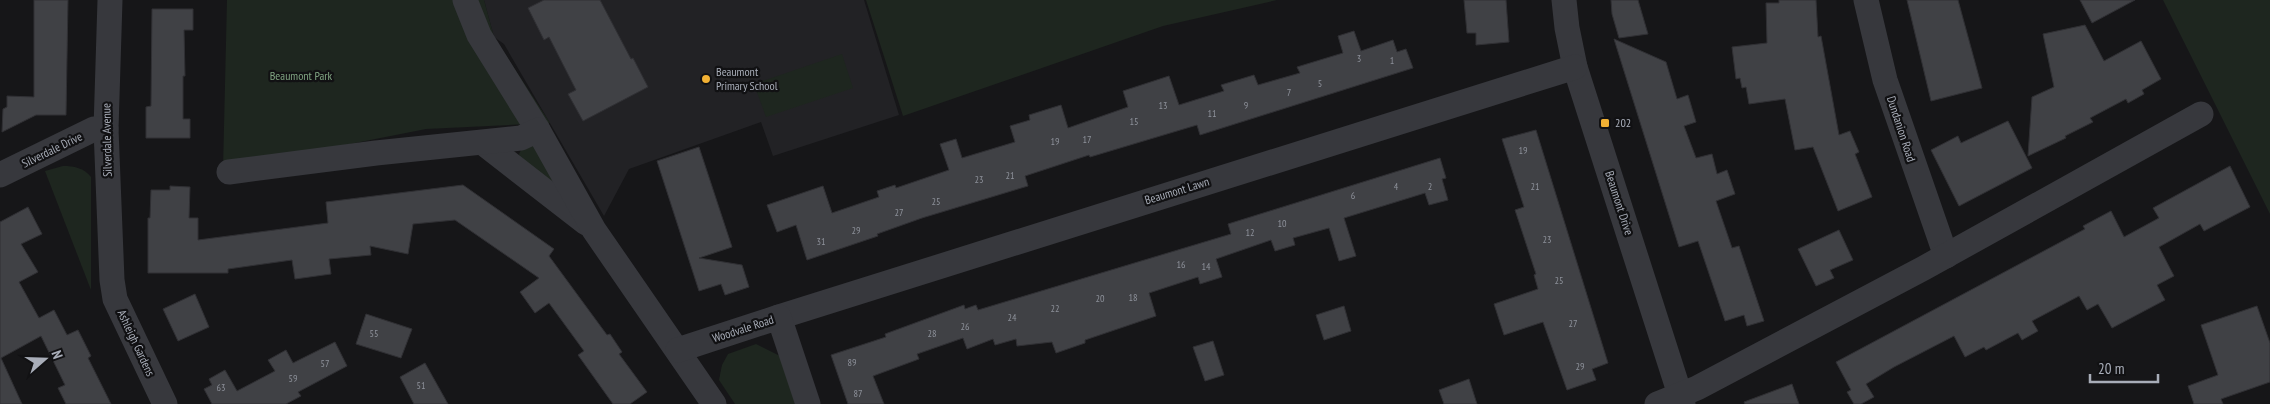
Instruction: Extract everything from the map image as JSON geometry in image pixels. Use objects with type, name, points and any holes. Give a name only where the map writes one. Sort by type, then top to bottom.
[{"type":"street","name":"Silverdale Avenue","points":[[110,0],[106,129],[112,280]]},
{"type":"street","points":[[465,0],[479,35],[538,130],[594,230],[714,404]]},
{"type":"street","name":"Beaumont Drive","points":[[1564,0],[1567,28],[1576,67],[1682,399]]},
{"type":"street","name":"Dundanion Road","points":[[1866,0],[1885,80],[1946,256]]},
{"type":"street","name":"Beaumont Lawn","points":[[779,317],[1576,67]]},
{"type":"street","points":[[1657,404],[1682,399],[1697,388],[1946,256],[2201,114]]},
{"type":"street","name":"Silverdale Drive","points":[[0,175],[94,129],[106,129]]},
{"type":"street","points":[[229,172],[376,153],[521,138],[538,130]]},
{"type":"street","points":[[483,143],[594,230]]},
{"type":"street","name":"Ashleigh Gardens","points":[[112,280],[115,299],[165,404]]},
{"type":"street","name":"Woodvale Road","points":[[678,350],[779,317],[808,404]]},
{"type":"shaded area","name":"Beaumont Primary School","points":[[484,0],[864,0],[899,115],[773,156],[761,122],[629,169],[604,216],[504,44],[494,37]]},
{"type":"green space","name":"Beaumont Park","points":[[227,0],[484,0],[494,37],[550,123],[426,129],[223,169]]},
{"type":"green space","points":[[866,0],[1277,0],[1163,26],[903,116]]},
{"type":"green space","points":[[2163,0],[2270,0],[2270,214]]},
{"type":"green space","points":[[842,54],[853,88],[766,117],[754,84]]},
{"type":"green space","points":[[536,145],[559,189],[521,159],[519,154],[522,148]]},
{"type":"green space","points":[[63,166],[78,168],[85,171],[91,177],[91,290],[45,171]]},
{"type":"green space","points":[[756,344],[780,356],[796,404],[735,404],[719,380],[722,365],[728,354]]},
{"type":"building","points":[[34,0],[68,0],[66,115],[36,115],[2,132],[3,109],[7,107],[7,96],[34,97]]},
{"type":"building","points":[[544,0],[600,0],[648,87],[583,121],[568,94],[576,90],[549,37],[544,40],[528,8]]},
{"type":"building","points":[[1464,0],[1506,0],[1509,42],[1476,45],[1476,33],[1467,33]]},
{"type":"building","points":[[1611,0],[1638,0],[1648,34],[1619,38],[1612,14]]},
{"type":"building","points":[[1779,0],[1816,0],[1818,37],[1821,36],[1839,135],[1850,131],[1859,152],[1855,154],[1872,197],[1838,211],[1813,147],[1795,150],[1785,99],[1749,104],[1746,87],[1742,88],[1740,78],[1736,79],[1732,47],[1767,43],[1766,3],[1779,3]]},
{"type":"building","points":[[1907,0],[1958,0],[1982,88],[1931,101]]},
{"type":"building","points":[[2080,0],[2135,0],[2092,23]]},
{"type":"building","points":[[152,9],[193,9],[193,30],[184,30],[185,76],[183,76],[183,119],[190,119],[190,138],[146,138],[146,107],[151,106]]},
{"type":"building","points":[[2085,25],[2104,61],[2141,41],[2161,79],[2142,90],[2144,94],[2128,103],[2126,99],[2090,118],[2093,122],[2065,136],[2066,138],[2028,156],[2032,97],[2054,87],[2043,34]]},
{"type":"building","points":[[1354,31],[1361,51],[1393,40],[1397,52],[1406,49],[1413,68],[1200,135],[1197,125],[1090,157],[1089,155],[1025,176],[1028,186],[922,218],[877,234],[878,236],[807,260],[796,225],[777,232],[767,205],[823,186],[832,213],[879,197],[877,191],[895,185],[896,188],[949,170],[940,144],[956,139],[962,158],[1015,142],[1010,126],[1030,120],[1029,115],[1061,105],[1068,128],[1128,107],[1123,91],[1169,76],[1179,105],[1224,91],[1221,85],[1254,75],[1258,85],[1300,73],[1297,67],[1343,53],[1338,36]]},
{"type":"building","points":[[1614,39],[1666,62],[1677,99],[1688,95],[1696,122],[1684,126],[1696,158],[1712,154],[1717,174],[1727,170],[1735,194],[1716,201],[1732,248],[1739,246],[1764,321],[1747,326],[1744,315],[1725,321],[1698,241],[1679,247]]},
{"type":"building","points":[[2008,121],[2032,168],[1959,206],[1931,150],[1958,136],[1961,143]]},
{"type":"building","points":[[1536,130],[1608,363],[1592,369],[1596,380],[1567,390],[1543,322],[1504,335],[1494,304],[1538,289],[1534,275],[1536,274],[1515,210],[1524,207],[1502,139]]},
{"type":"building","points":[[699,147],[732,247],[699,258],[742,265],[749,287],[725,295],[721,284],[699,291],[657,161]]},
{"type":"building","points":[[1440,158],[1446,178],[1442,179],[1448,200],[1429,205],[1425,193],[1344,218],[1356,256],[1339,261],[1329,228],[1293,238],[1295,245],[1275,251],[1271,240],[1216,259],[1222,277],[1200,284],[1198,277],[1149,293],[1156,316],[1085,340],[1085,343],[1056,353],[1052,342],[1017,346],[1016,339],[995,345],[993,339],[967,349],[963,338],[917,354],[919,359],[873,376],[884,404],[848,404],[831,355],[886,337],[885,334],[964,305],[965,309],[976,305],[978,310],[1231,234],[1228,224]]},
{"type":"building","points":[[2230,166],[2250,207],[2204,231],[2200,224],[2159,247],[2174,276],[2157,285],[2165,300],[2112,328],[2098,304],[2087,310],[2079,296],[2032,321],[2038,331],[2022,340],[2018,333],[1986,350],[1984,347],[1965,357],[1954,336],[1894,367],[1866,384],[1874,397],[1861,404],[1854,404],[1847,392],[1851,390],[1836,362],[2085,229],[2083,226],[2111,211],[2124,237],[2159,218],[2153,208]]},
{"type":"building","points":[[463,185],[554,249],[549,256],[607,335],[610,334],[622,352],[619,354],[647,392],[630,404],[613,404],[578,355],[584,351],[549,303],[535,313],[520,292],[539,278],[455,220],[413,224],[408,254],[370,246],[371,255],[329,259],[331,274],[295,279],[292,260],[228,269],[228,273],[148,273],[148,218],[150,218],[151,190],[170,190],[170,186],[190,187],[189,218],[198,218],[198,240],[328,223],[326,202]]},
{"type":"building","points":[[28,207],[42,234],[21,244],[38,272],[19,282],[39,318],[54,310],[67,335],[78,330],[91,356],[88,358],[111,404],[66,404],[58,388],[65,385],[41,336],[1,358],[22,404],[0,404],[0,222]]},
{"type":"building","points":[[1839,230],[1853,260],[1830,270],[1834,278],[1816,286],[1798,249]]},
{"type":"building","points":[[195,294],[209,327],[178,341],[163,309]]},
{"type":"building","points":[[1344,306],[1351,331],[1324,340],[1316,315]]},
{"type":"building","points":[[2257,306],[2270,343],[2270,382],[2221,399],[2223,404],[2194,404],[2188,386],[2218,375],[2201,325]]},
{"type":"building","points":[[366,314],[412,329],[401,358],[356,344]]},
{"type":"building","points":[[1213,341],[1224,375],[1205,381],[1193,347]]},
{"type":"building","points":[[335,342],[347,366],[298,392],[301,396],[286,404],[212,404],[204,389],[212,385],[209,379],[225,370],[237,391],[275,371],[268,360],[286,350],[293,363]]},
{"type":"building","points":[[425,363],[448,404],[414,404],[400,377]]},
{"type":"building","points":[[1469,379],[1477,404],[1444,404],[1439,390]]},
{"type":"building","points":[[1792,384],[1799,404],[1745,404],[1744,402]]},
{"type":"place","name":"Beaumont Primary School","points":[[706,79]]},
{"type":"place","name":"202","points":[[1605,123]]}]
